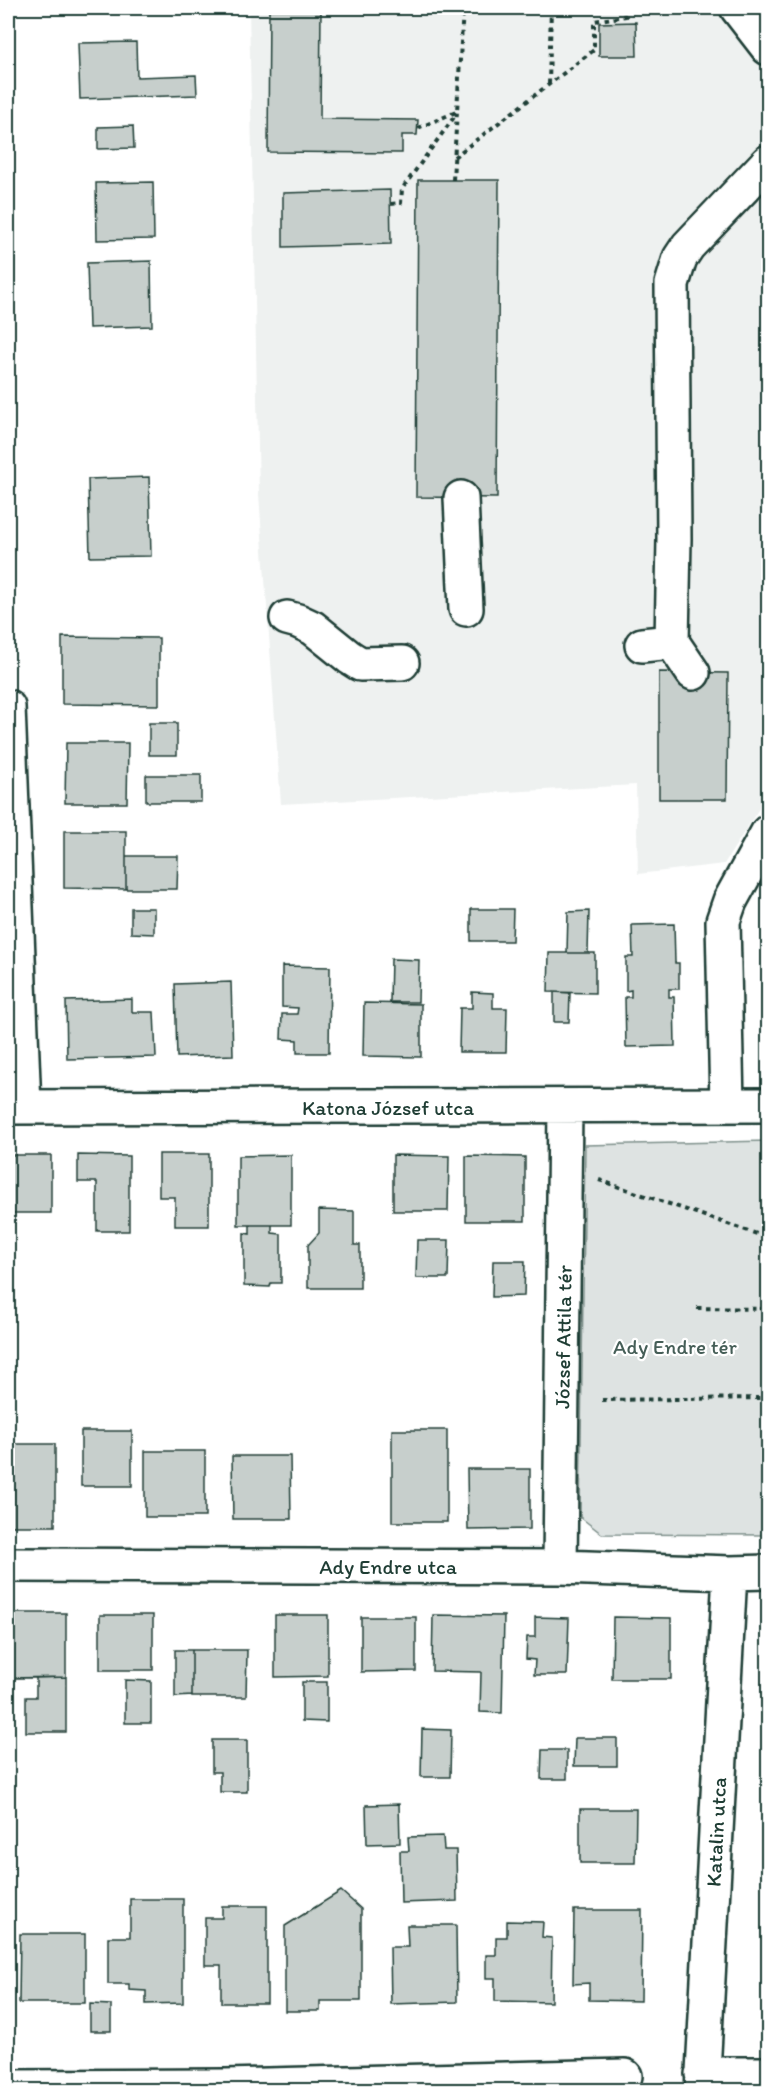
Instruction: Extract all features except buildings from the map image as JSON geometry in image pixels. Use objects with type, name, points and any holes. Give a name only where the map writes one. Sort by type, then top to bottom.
[{"type":"street","points":[[737,8],[768,48]]},
{"type":"street","points":[[693,673],[657,644],[674,539],[672,284],[680,258],[697,235],[768,162]]},
{"type":"street","points":[[461,498],[466,609]]},
{"type":"street","points":[[287,618],[314,628],[349,657],[360,663],[402,663]]},
{"type":"street","points":[[8,707],[16,1107]]},
{"type":"street","points":[[727,1105],[723,921],[730,901],[768,832]]},
{"type":"street","name":"Katona József utca","points":[[16,1107],[768,1105]]},
{"type":"street","name":"József Attila tér","points":[[560,1567],[565,1107]]},
{"type":"street","name":"Ady Endre utca","points":[[8,1565],[560,1567],[730,1573],[768,1572]]},
{"type":"street","name":"Katalin utca","points":[[702,2082],[730,1573]]},
{"type":"street","points":[[702,2082],[768,2074]]},
{"type":"street","points":[[8,2088],[226,2088],[625,2076]]},
{"type":"path","points":[[453,180],[464,8]]},
{"type":"path","points":[[549,85],[551,8]]},
{"type":"path","points":[[454,157],[594,50],[594,21],[615,20],[626,16],[626,8]]},
{"type":"path","points":[[418,128],[457,112]]},
{"type":"path","points":[[391,204],[401,203],[402,189],[457,112]]},
{"type":"path","points":[[565,1168],[766,1237]]},
{"type":"path","points":[[696,1308],[765,1309]]},
{"type":"path","points":[[602,1400],[764,1398]]},
{"type":"shaded area","points":[[249,8],[768,8],[768,794],[724,864],[638,874],[636,785],[281,804],[259,494]]},
{"type":"green space","name":"Ady Endre tér","points":[[768,1141],[768,1535],[602,1534],[580,1517],[585,1145]]}]
